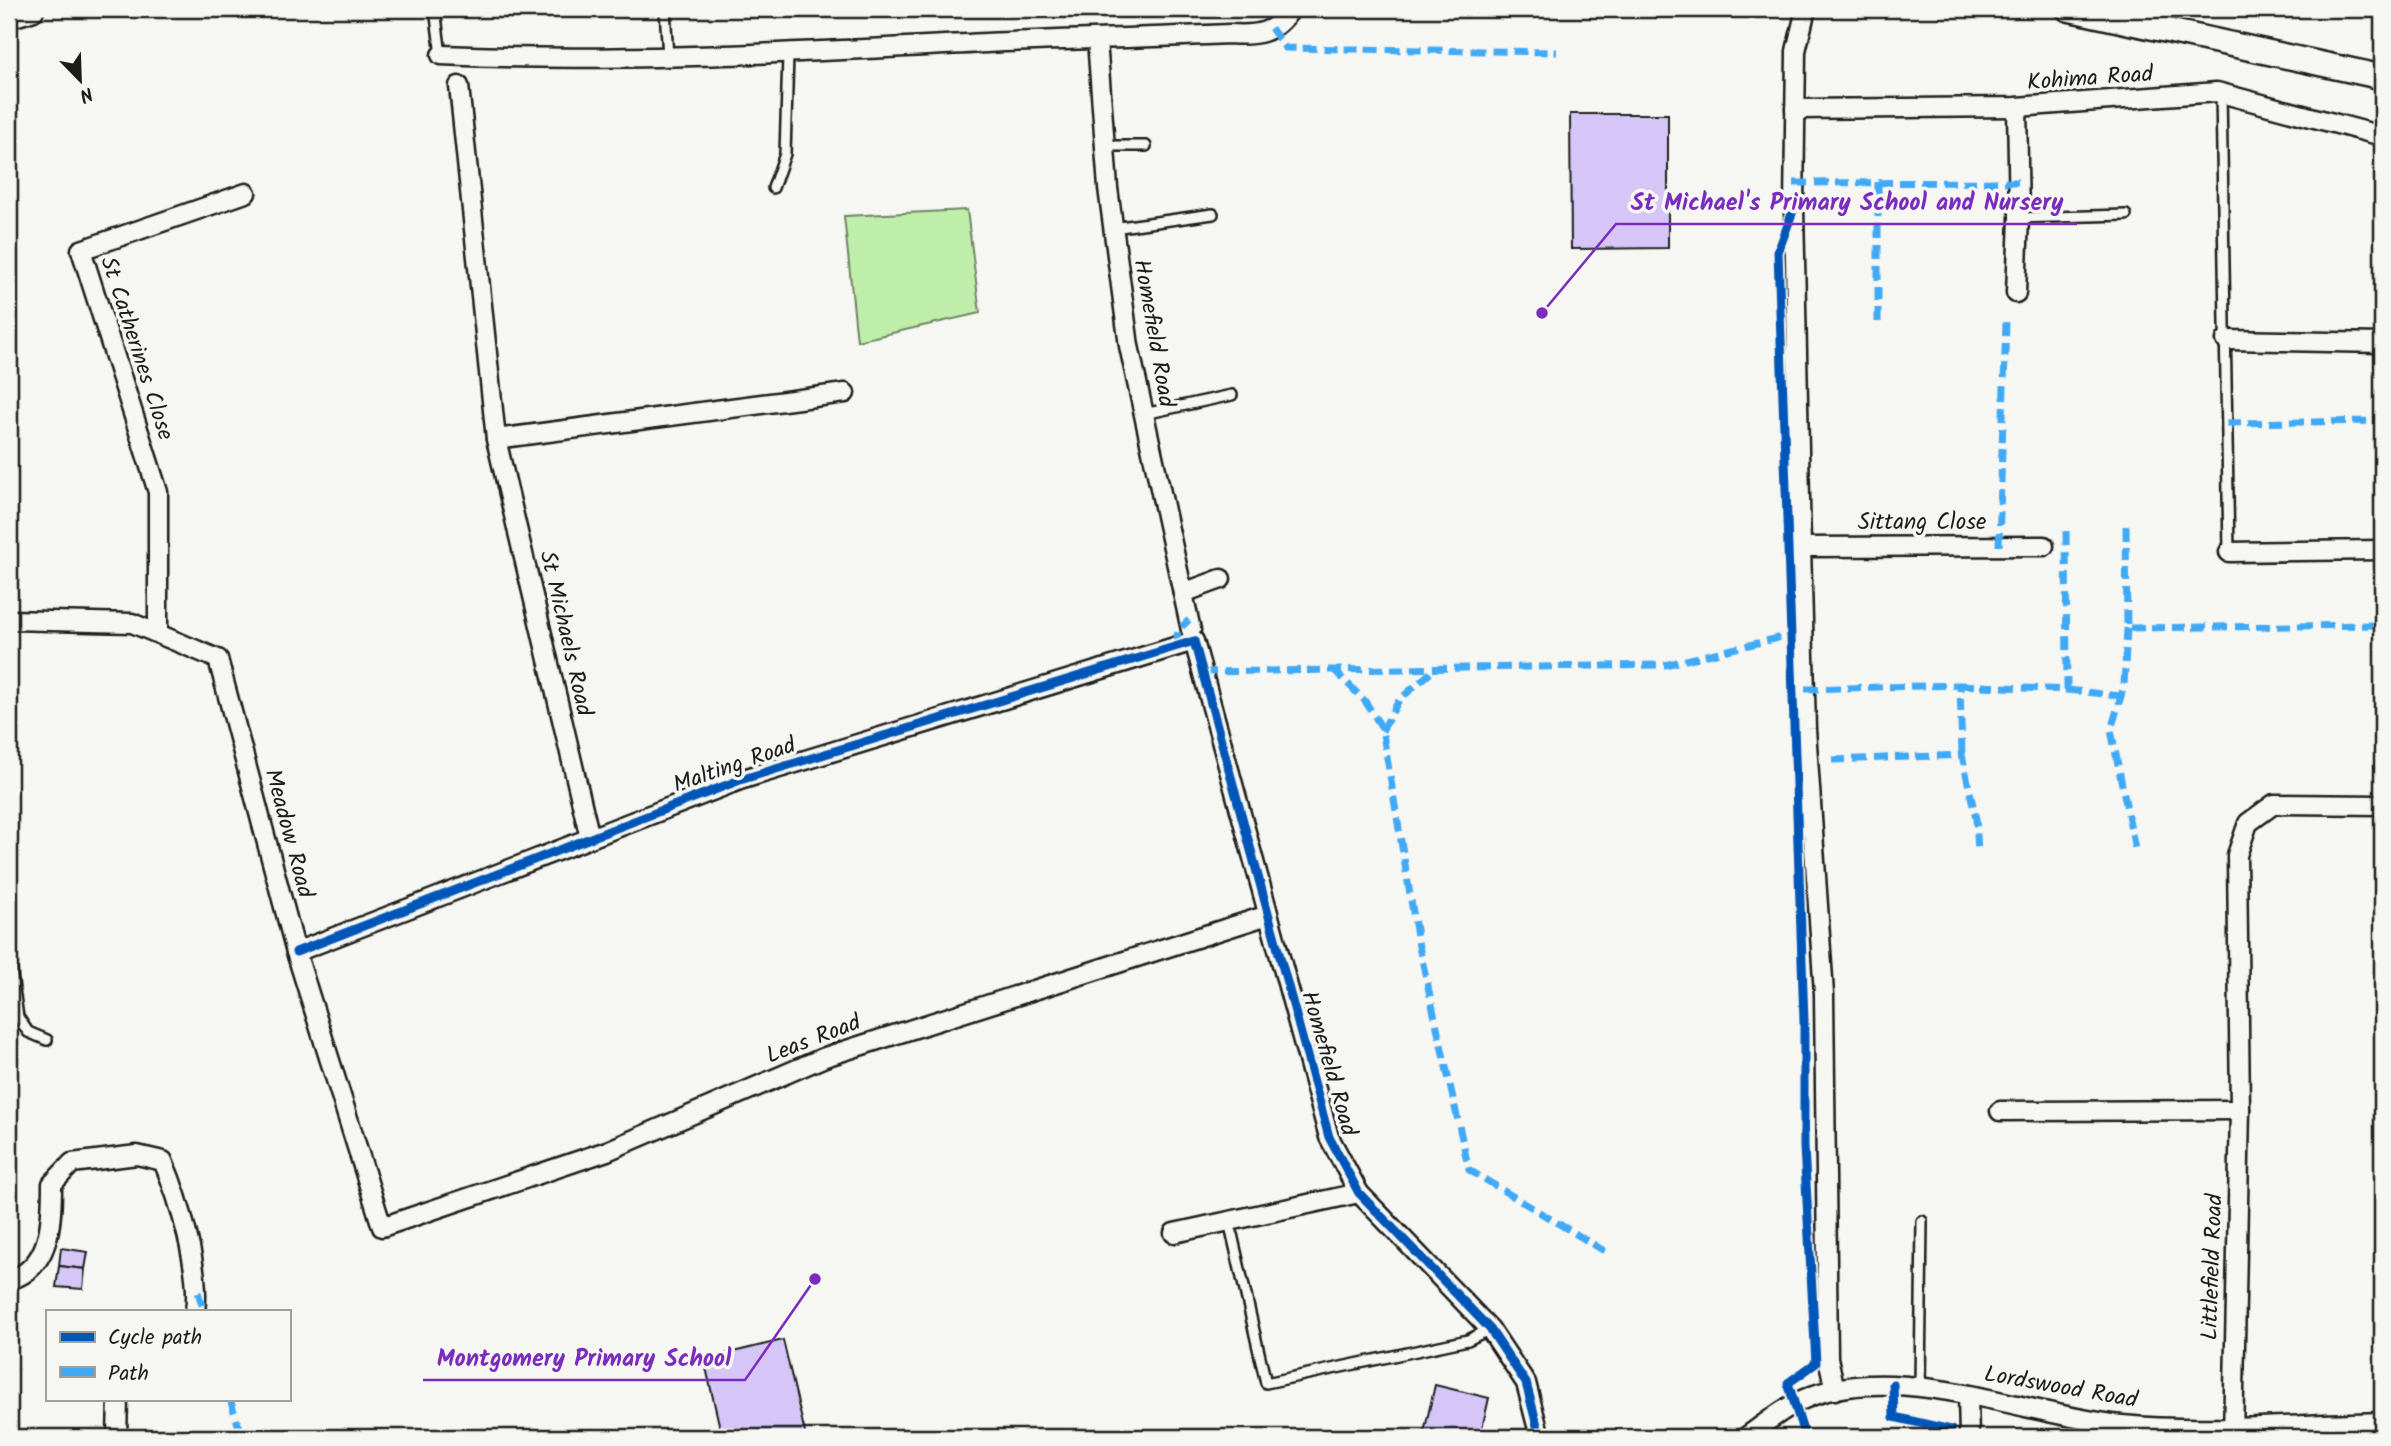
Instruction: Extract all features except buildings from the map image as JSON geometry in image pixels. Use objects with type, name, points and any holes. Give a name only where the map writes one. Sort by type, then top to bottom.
[{"type":"street","points":[[9,16],[32,9]]},
{"type":"street","points":[[441,55],[668,59],[988,43],[1230,34],[1258,36],[1277,24],[1291,9]]},
{"type":"street","points":[[1806,9],[1796,51],[1795,109],[1801,547],[1806,729],[1824,994],[1828,1358],[1835,1390]]},
{"type":"street","points":[[2068,9],[2382,77]]},
{"type":"street","name":"Homefield Road","points":[[1097,40],[1105,146],[1129,346],[1192,635],[1329,1137],[1359,1193],[1490,1329],[1526,1383],[1540,1437]]},
{"type":"street","name":"St Michaels Road","points":[[459,86],[496,439],[590,838]]},
{"type":"street","name":"Kohima Road","points":[[1795,109],[2017,107],[2221,93],[2382,136]]},
{"type":"street","points":[[2016,293],[2019,218],[2017,107]]},
{"type":"street","name":"St Catherines Close","points":[[158,633],[158,492],[81,250],[246,193]]},
{"type":"street","points":[[2226,340],[2382,343]]},
{"type":"street","points":[[496,439],[845,393]]},
{"type":"street","name":"Sittang Close","points":[[1801,547],[2044,546]]},
{"type":"street","points":[[2229,552],[2382,550]]},
{"type":"street","points":[[1184,593],[1221,579]]},
{"type":"street","name":"Meadow Road","points":[[9,620],[132,623],[218,659],[296,952],[382,1227]]},
{"type":"street","name":"Malting Road","points":[[296,952],[740,780],[1192,635]]},
{"type":"street","name":"Littlefield Road","points":[[2232,1432],[2240,1110],[2237,855],[2248,822],[2274,804],[2382,805]]},
{"type":"street","name":"Leas Road","points":[[382,1227],[607,1151],[825,1057],[1268,915]]},
{"type":"street","points":[[2000,1111],[2240,1110]]},
{"type":"street","points":[[9,1280],[19,1277],[40,1260],[52,1220],[52,1184],[72,1163],[137,1156],[163,1161],[176,1190],[198,1292],[195,1310]]},
{"type":"street","points":[[1174,1233],[1359,1193]]},
{"type":"street","name":"Lordswood Road","points":[[1746,1437],[1795,1403],[1835,1390],[1893,1384],[1968,1395],[2122,1425],[2232,1432],[2382,1422]]},
{"type":"street","points":[[1968,1395],[1969,1437]]},
{"type":"street","points":[[117,1437],[118,1400]]},
{"type":"lane","points":[[435,9],[441,55]]},
{"type":"lane","points":[[665,9],[668,59]]},
{"type":"lane","points":[[774,188],[785,153],[788,55]]},
{"type":"lane","points":[[2221,93],[2229,552]]},
{"type":"lane","points":[[1105,146],[1146,146]]},
{"type":"lane","points":[[1114,228],[1213,214]]},
{"type":"lane","points":[[2019,218],[2126,215]]},
{"type":"lane","points":[[1144,414],[1232,395]]},
{"type":"lane","points":[[9,955],[18,1017],[28,1031],[47,1040]]},
{"type":"lane","points":[[1229,1221],[1266,1383],[1468,1340],[1490,1329]]},
{"type":"lane","points":[[1920,1388],[1922,1221]]},
{"type":"green space","points":[[967,210],[980,313],[857,341],[844,216]]},
{"type":"marked path","points":[[1271,28],[1285,48],[1557,52]]},
{"type":"marked path","points":[[1878,182],[1878,323]]},
{"type":"marked path","points":[[1794,183],[2018,182]]},
{"type":"marked path","points":[[1999,546],[2006,321]]},
{"type":"marked path","points":[[2227,423],[2382,421]]},
{"type":"marked path","points":[[2126,526],[2127,628],[2382,625]]},
{"type":"marked path","points":[[1960,685],[2067,690],[2066,527]]},
{"type":"marked path","points":[[1176,646],[1178,630],[1189,620]]},
{"type":"marked path","points":[[2127,628],[2124,686],[2111,730],[2136,854]]},
{"type":"marked path","points":[[1202,672],[1665,665],[1791,635]]},
{"type":"marked path","points":[[1382,731],[1399,700],[1436,668]]},
{"type":"marked path","points":[[1333,669],[1365,701],[1382,728],[1418,942],[1469,1170],[1606,1252]]},
{"type":"marked path","points":[[1805,689],[1960,685],[1962,755]]},
{"type":"marked path","points":[[2067,690],[2121,696]]},
{"type":"marked path","points":[[1832,760],[1962,755],[1976,819],[1978,851]]},
{"type":"marked path","points":[[198,1292],[204,1310]]},
{"type":"marked path","points":[[230,1400],[242,1437]]},
{"type":"cycle path","points":[[1794,208],[1778,252],[1804,1021],[1804,1147],[1816,1363],[1788,1383],[1805,1437]]},
{"type":"cycle path","points":[[296,952],[740,780],[1194,641],[1329,1137],[1359,1193],[1490,1329],[1526,1383],[1540,1437]]},
{"type":"cycle path","points":[[1893,1384],[1894,1417],[1951,1430],[1951,1437]]},
{"type":"place","name":"St Michael's Primary School and Nursery","points":[[1542,313]]},
{"type":"place","name":"Montgomery Primary School","points":[[815,1279]]}]
